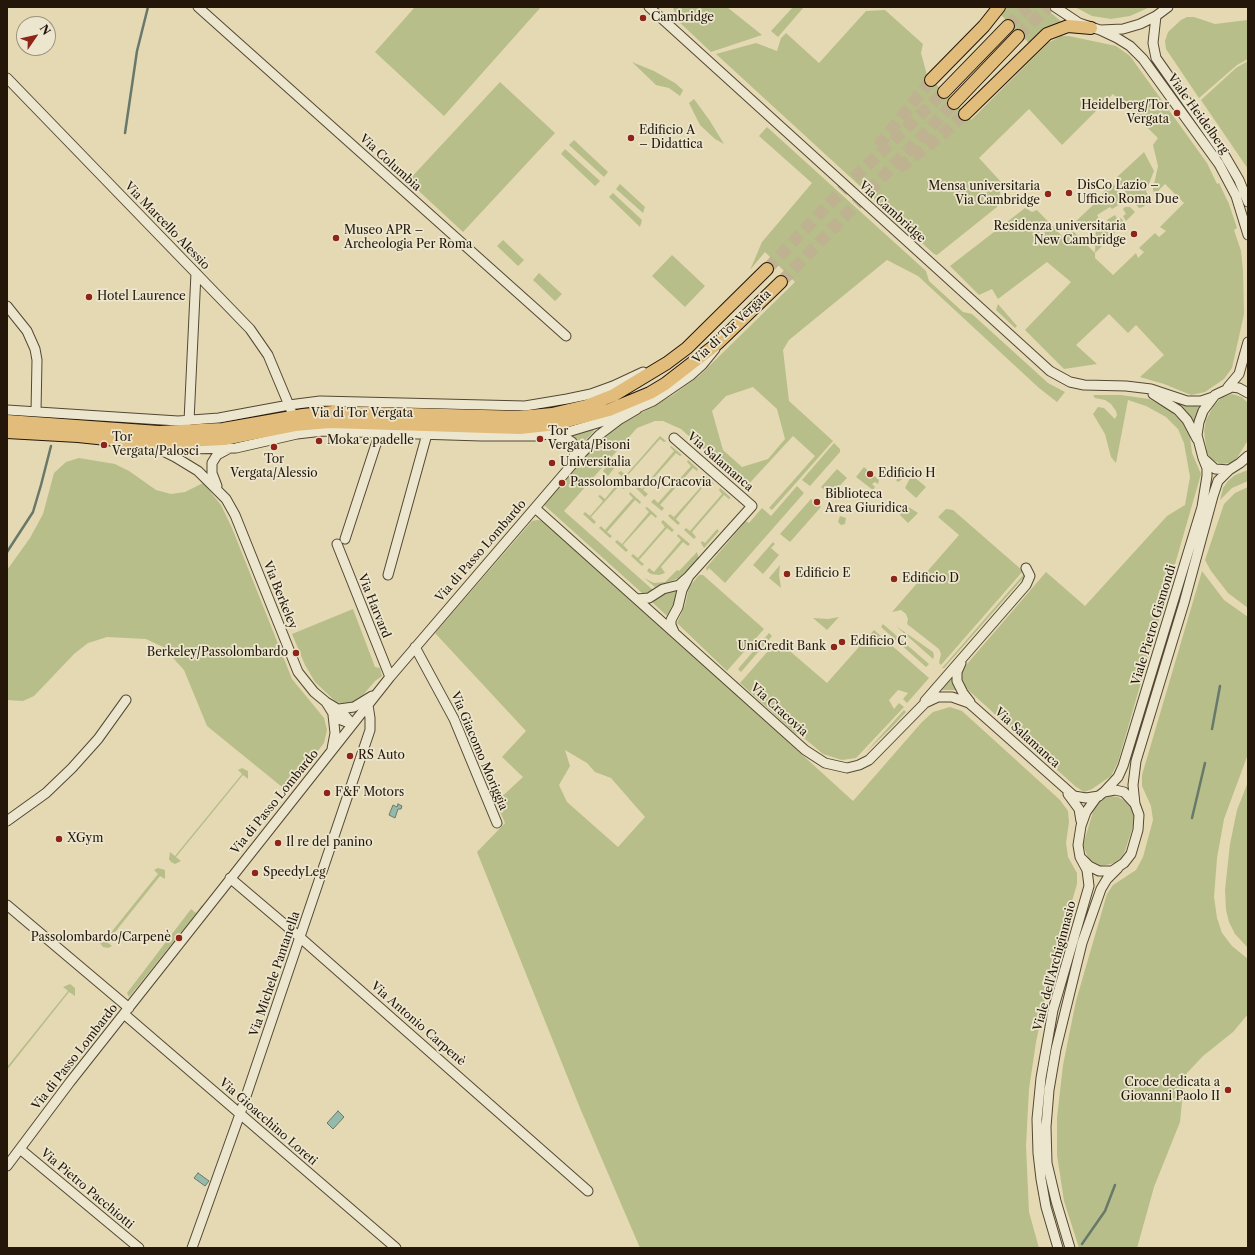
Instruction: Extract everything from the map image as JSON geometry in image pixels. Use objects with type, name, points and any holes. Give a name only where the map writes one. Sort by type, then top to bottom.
[{"type":"main road","points":[[931,80],[984,26],[999,7]]},
{"type":"main road","points":[[944,92],[1008,26]]},
{"type":"main road","points":[[966,114],[1047,34],[1068,26],[1095,29]]},
{"type":"main road","points":[[954,103],[1018,36]]},
{"type":"main road","name":"Via di Tor Vergata","points":[[7,421],[159,432],[227,429],[344,412],[512,417],[541,416],[581,407],[614,395],[644,378],[680,353],[767,269]]},
{"type":"main road","name":"Via di Tor Vergata","points":[[7,432],[78,436],[145,443],[224,439],[293,420],[526,428],[556,424],[600,413],[650,392],[686,369],[718,343],[781,282]]},
{"type":"street","name":"Via Columbia","points":[[198,7],[566,336]]},
{"type":"street","name":"Via Cambridge","points":[[649,7],[1050,371],[1070,382],[1084,385],[1126,386],[1161,391],[1187,401],[1201,401],[1213,397]]},
{"type":"street","name":"Viale Heidelberg","points":[[1055,7],[1070,18],[1126,44],[1140,56],[1204,142],[1232,189],[1241,210],[1248,235]]},
{"type":"street","points":[[1095,29],[1132,27],[1156,16],[1166,9]]},
{"type":"street","name":"Viale Heidelberg","points":[[1156,16],[1153,43],[1156,58],[1224,156],[1239,180],[1248,202]]},
{"type":"street","name":"Via Marcello Alessio","points":[[7,78],[246,325],[268,355],[293,420]]},
{"type":"street","points":[[189,421],[196,273]]},
{"type":"street","points":[[7,306],[27,331],[35,349],[37,360],[36,412]]},
{"type":"street","points":[[1197,440],[1200,419],[1213,397],[1228,388],[1239,374],[1248,342]]},
{"type":"street","points":[[637,409],[662,396],[691,375],[708,359],[718,343]]},
{"type":"street","name":"Via Cambridge","points":[[1141,388],[1166,401],[1178,410],[1186,420],[1197,440]]},
{"type":"street","points":[[1228,388],[1237,388],[1248,393]]},
{"type":"street","name":"Via di Tor Vergata","points":[[7,410],[189,421],[238,416],[293,420],[336,431],[481,436],[544,435],[585,427],[637,409]]},
{"type":"street","name":"Via di Passo Lombardo","points":[[7,1166],[70,1082],[390,677],[573,462],[597,437],[620,419],[637,409]]},
{"type":"street","name":"Via di Tor Vergata","points":[[145,443],[186,449],[230,448],[276,440],[293,420]]},
{"type":"street","points":[[345,539],[380,432]]},
{"type":"street","points":[[388,575],[427,434]]},
{"type":"street","points":[[544,435],[563,438],[572,442],[575,451],[573,462]]},
{"type":"street","name":"Via Salamanca","points":[[637,599],[647,599],[663,589],[679,585],[689,576],[752,506],[674,438]]},
{"type":"street","name":"Viale Pietro Gismondi","points":[[1101,794],[1116,779],[1123,766],[1202,507],[1207,468],[1197,440]]},
{"type":"street","name":"Via Berkeley","points":[[145,443],[185,462],[203,475],[220,491]]},
{"type":"street","name":"Via Berkeley","points":[[230,448],[217,455],[212,463],[212,473],[220,491],[235,515],[296,667],[310,687],[336,712],[352,724]]},
{"type":"street","name":"Viale Pietro Gismondi","points":[[1135,804],[1133,785],[1136,761],[1184,603],[1215,490],[1220,478],[1248,456]]},
{"type":"street","points":[[1203,458],[1213,468],[1221,470],[1248,464]]},
{"type":"street","name":"Via Cracovia","points":[[535,508],[814,758],[825,764],[847,768],[859,765],[869,760],[877,754],[919,708],[930,700],[945,696],[961,699],[976,709]]},
{"type":"street","name":"Via Harvard","points":[[337,544],[390,677]]},
{"type":"street","points":[[919,708],[1029,581],[1030,574],[1026,568]]},
{"type":"street","name":"Via Salamanca","points":[[674,632],[671,625],[674,613],[678,607],[682,590],[689,576]]},
{"type":"street","points":[[656,594],[650,602],[654,615],[665,619],[674,613]]},
{"type":"street","name":"Via Giacomo Moriggia","points":[[415,647],[456,724],[497,823]]},
{"type":"street","points":[[966,654],[958,669],[958,681],[963,693],[976,709]]},
{"type":"street","points":[[331,751],[335,733],[336,712],[358,705],[378,692]]},
{"type":"street","points":[[7,821],[46,793],[72,768],[98,739],[126,700]]},
{"type":"street","name":"Via Michele Pantanella","points":[[192,1248],[240,1114],[370,730],[368,705]]},
{"type":"street","name":"Via Salamanca","points":[[976,709],[1061,785]]},
{"type":"street","points":[[1061,785],[1074,796],[1080,797],[1121,791],[1129,796],[1135,804],[1139,818],[1137,837],[1129,856],[1118,868],[1109,871],[1099,871],[1090,866],[1080,857],[1078,845],[1081,826],[1086,812],[1101,794]]},
{"type":"street","points":[[1061,785],[1079,809],[1081,826]]},
{"type":"street","name":"Viale dell'Archiginnasio","points":[[1058,1248],[1048,1215],[1040,1179],[1037,1119],[1041,1078],[1053,1010],[1089,886],[1087,870],[1080,857]]},
{"type":"street","name":"Viale dell'Archiginnasio","points":[[1070,1248],[1056,1201],[1047,1163],[1046,1120],[1049,1090],[1056,1049],[1081,947],[1101,889],[1109,877],[1118,868]]},
{"type":"street","name":"Via Antonio Carpenè","points":[[230,878],[300,937],[588,1191]]},
{"type":"street","name":"Via Gioacchino Loreti","points":[[7,905],[103,984],[127,1011],[240,1114],[396,1248]]},
{"type":"street","name":"Via Pietro Pacchiotti","points":[[20,1149],[139,1248]]},
{"type":"green space","points":[[415,7],[541,7],[444,116],[375,52]]},
{"type":"green space","points":[[673,7],[727,7],[762,35],[711,52],[677,20]]},
{"type":"green space","points":[[793,7],[804,7],[778,37],[771,31]]},
{"type":"green space","points":[[1006,7],[1044,7],[1063,23],[1030,44],[1000,14]]},
{"type":"green space","points":[[1075,7],[1150,7],[1130,16],[1111,19],[1092,16]]},
{"type":"green space","points":[[885,10],[923,44],[921,53],[927,75],[971,120],[1048,43],[1061,36],[1069,36],[1116,46],[1130,56],[1207,163],[1229,204],[1237,228],[1234,230],[1241,251],[1244,314],[1232,368],[1224,379],[1205,392],[1191,395],[1164,384],[1140,377],[1164,355],[1136,325],[1128,333],[1109,314],[1076,345],[1097,364],[1064,369],[1025,330],[1071,282],[1047,262],[998,299],[992,289],[979,295],[950,266],[1025,208],[1032,212],[1037,210],[1062,236],[1067,231],[1073,231],[1095,253],[1095,258],[1113,275],[1136,253],[1138,258],[1144,252],[1139,248],[1155,233],[1159,237],[1166,231],[1160,227],[1184,203],[1165,184],[1154,195],[1153,189],[1158,166],[1153,145],[1158,138],[1113,94],[1062,145],[1029,109],[979,158],[1002,183],[997,207],[937,255],[934,254],[716,54],[756,43],[777,51],[781,38],[786,33],[819,63],[866,11]]},
{"type":"green space","points":[[1187,17],[1194,17],[1215,24],[1248,20],[1248,59],[1237,65],[1199,98],[1166,49],[1165,41],[1168,32],[1181,20]]},
{"type":"green space","points":[[1248,61],[1248,169],[1201,100],[1236,68]]},
{"type":"green space","points":[[632,62],[654,71],[675,83],[683,90],[680,96],[669,88],[656,85]]},
{"type":"green space","points":[[500,82],[555,133],[463,232],[408,181]]},
{"type":"green space","points":[[694,99],[724,144],[715,139],[700,125],[689,103]]},
{"type":"green space","points":[[767,127],[926,271],[929,281],[963,312],[972,314],[1048,383],[1065,392],[1057,402],[1039,388],[918,276],[887,260],[789,340],[783,350],[789,401],[833,441],[772,510],[769,508],[815,456],[793,436],[746,487],[681,429],[663,421],[655,421],[637,428],[564,511],[653,590],[642,593],[544,505],[597,442],[616,427],[673,395],[699,376],[795,282],[765,252],[750,270],[762,242],[812,183],[759,136]],"holes":[[[753,387],[777,409],[785,439],[768,459],[742,467],[723,450],[712,411],[726,396]]]},
{"type":"green space","points":[[574,140],[608,172],[604,177],[569,145]]},
{"type":"green space","points":[[565,149],[600,181],[595,186],[561,154]]},
{"type":"green space","points":[[1144,152],[1154,171],[1146,191],[1150,200],[1143,207],[1139,208],[1134,202],[1135,200],[1132,198],[1130,199],[1116,178]]},
{"type":"green space","points":[[1112,182],[1123,198],[1122,203],[1112,209],[1110,207],[1097,215],[1099,219],[1089,226],[1078,226],[1076,229],[1072,225],[1092,206]]},
{"type":"green space","points":[[620,184],[645,207],[643,213],[616,189]]},
{"type":"green space","points":[[613,193],[642,220],[640,227],[609,197]]},
{"type":"green space","points":[[1125,207],[1130,207],[1135,212],[1126,221],[1123,216],[1126,214],[1123,209]]},
{"type":"green space","points":[[1115,215],[1118,220],[1121,218],[1125,223],[1112,235],[1108,229],[1110,227],[1107,220]]},
{"type":"green space","points":[[1099,226],[1103,231],[1106,229],[1111,237],[1095,253],[1096,227]]},
{"type":"green space","points":[[503,240],[524,260],[518,266],[497,246]]},
{"type":"green space","points":[[672,255],[705,286],[685,307],[652,276]]},
{"type":"green space","points":[[539,273],[562,294],[555,301],[533,280]]},
{"type":"green space","points":[[998,304],[1017,326],[1015,328],[996,310]]},
{"type":"green space","points":[[1232,394],[1242,397],[1248,403],[1248,440],[1237,458],[1230,463],[1221,464],[1212,460],[1207,453],[1204,431],[1206,420],[1214,405],[1221,398]]},
{"type":"green space","points":[[1093,395],[1121,395],[1149,399],[1171,411],[1183,424],[1190,437],[1192,453],[1201,474],[1118,762],[1111,776],[1092,789],[1084,792],[1075,786],[967,689],[963,685],[961,671],[1046,572],[1085,606],[1167,516],[1185,505],[1190,477],[1184,443],[1178,429],[1166,417],[1146,406],[1128,400],[1116,463],[1111,457],[1105,434],[1093,414],[1098,407],[1104,408],[1115,419],[1117,415],[1116,411],[1111,404],[1105,400],[1095,398]]},
{"type":"green space","points":[[1171,401],[1203,403],[1194,423]]},
{"type":"green space","points":[[592,429],[594,431],[581,445],[572,435]]},
{"type":"green space","points":[[660,436],[666,441],[664,442],[660,439],[627,476],[632,480],[629,483],[618,473],[621,471],[626,475]]},
{"type":"green space","points":[[834,443],[840,449],[840,452],[810,486],[802,480]]},
{"type":"green space","points":[[671,446],[682,455],[680,456],[676,453],[643,490],[648,494],[645,497],[635,487],[637,485],[642,489],[674,451],[670,447]]},
{"type":"green space","points":[[79,458],[115,464],[129,471],[156,490],[171,494],[185,492],[203,483],[221,505],[232,528],[292,679],[324,718],[327,730],[324,743],[287,791],[207,726],[184,670],[163,647],[146,639],[107,637],[88,643],[74,654],[34,696],[23,701],[7,700],[7,570],[30,538],[43,514],[54,473],[66,462]]},
{"type":"green space","points":[[688,460],[698,469],[697,471],[693,468],[660,505],[664,508],[662,511],[651,502],[654,499],[658,503],[691,466],[687,462]]},
{"type":"green space","points":[[610,462],[615,467],[608,476],[603,471]]},
{"type":"green space","points":[[864,467],[879,480],[878,484],[875,482],[872,484],[875,487],[873,490],[856,477]]},
{"type":"green space","points":[[837,469],[847,478],[831,495],[821,487]]},
{"type":"green space","points":[[1248,470],[1248,481],[1232,488],[1220,500],[1223,488],[1228,481],[1235,475]]},
{"type":"green space","points":[[907,471],[926,487],[916,498],[905,488],[910,478],[907,476],[898,482],[896,480]]},
{"type":"green space","points":[[704,474],[714,484],[713,485],[708,481],[676,519],[680,523],[678,525],[668,516],[670,514],[674,517],[707,480],[703,476]]},
{"type":"green space","points":[[614,478],[625,488],[623,489],[619,486],[591,517],[596,522],[594,524],[583,514],[585,512],[590,516],[603,501],[598,496],[600,495],[605,499],[617,484],[613,480]]},
{"type":"green space","points":[[797,486],[804,493],[725,583],[709,568],[707,571],[706,568],[746,521],[749,523],[762,508],[771,516]]},
{"type":"green space","points":[[1248,487],[1248,608],[1228,593],[1211,571],[1205,560],[1224,504],[1235,493]]},
{"type":"green space","points":[[720,488],[731,498],[729,499],[724,495],[692,532],[696,537],[694,539],[684,530],[686,528],[690,531],[722,494],[719,490]]},
{"type":"green space","points":[[630,492],[641,502],[640,504],[635,500],[607,532],[612,536],[610,538],[599,528],[601,526],[605,530],[633,498],[629,494]]},
{"type":"green space","points":[[811,499],[821,507],[790,542],[780,534]]},
{"type":"green space","points":[[907,506],[918,513],[908,523],[900,515],[902,511],[906,514],[908,511],[905,508]]},
{"type":"green space","points":[[647,507],[657,516],[656,518],[651,514],[623,545],[628,550],[626,552],[615,542],[617,540],[622,544],[649,512],[645,508]]},
{"type":"green space","points":[[946,509],[953,510],[1023,571],[941,665],[939,663],[941,654],[939,649],[907,624],[908,619],[906,614],[901,610],[892,612],[959,535],[938,517]]},
{"type":"green space","points":[[840,516],[846,518],[845,524],[841,525],[838,522]]},
{"type":"green space","points":[[663,520],[674,530],[672,532],[667,528],[639,560],[644,564],[642,566],[631,556],[633,554],[638,558],[665,527],[661,522]]},
{"type":"green space","points":[[532,521],[545,521],[853,801],[922,722],[933,712],[950,707],[962,711],[1060,800],[1068,811],[1069,822],[1066,843],[1068,857],[1077,873],[1077,884],[1049,980],[1036,1042],[1029,1089],[1026,1146],[1029,1212],[1039,1248],[640,1248],[580,1108],[477,852],[505,823],[496,802],[523,777],[502,757],[526,731],[435,633]],"holes":[[[565,750],[587,763],[595,772],[611,778],[645,817],[618,847],[567,802],[559,785],[570,766]]]},
{"type":"green space","points":[[717,529],[719,531],[704,548],[701,543],[702,541],[705,543]]},
{"type":"green space","points":[[678,534],[690,544],[688,546],[683,542],[661,567],[665,573],[659,575],[651,574],[647,571],[649,568],[654,572],[681,540],[677,536]]},
{"type":"green space","points":[[773,542],[775,544],[771,548],[779,555],[763,574],[753,565]]},
{"type":"green space","points":[[697,552],[699,559],[686,574],[684,573],[679,578],[655,587],[644,578],[654,583],[665,582],[677,570],[679,571]]},
{"type":"green space","points":[[780,565],[779,575],[781,588],[769,578]]},
{"type":"green space","points":[[1202,571],[1224,600],[1248,617],[1248,754],[1224,819],[1217,858],[1214,897],[1217,918],[1222,933],[1232,946],[1248,959],[1248,1014],[1233,1032],[1203,1056],[1187,1073],[1184,1081],[1180,1122],[1154,1187],[1137,1248],[1079,1248],[1064,1201],[1057,1155],[1057,1118],[1063,1065],[1076,1001],[1107,894],[1113,885],[1136,870],[1143,857],[1153,820],[1151,806],[1142,786],[1142,775]]},
{"type":"green space","points":[[1024,574],[1024,577],[944,668],[942,668]]},
{"type":"green space","points":[[699,575],[703,575],[764,629],[727,671],[677,623],[685,605],[689,587]]},
{"type":"green space","points":[[673,590],[676,592],[678,600],[667,616],[653,603],[653,601],[660,595]]},
{"type":"green space","points":[[353,609],[375,667],[380,668],[382,676],[375,681],[357,702],[342,704],[335,701],[315,682],[305,665],[292,634]]},
{"type":"green space","points":[[839,617],[827,630],[813,618],[828,619]]},
{"type":"green space","points":[[883,624],[929,664],[926,667],[881,627]]},
{"type":"green space","points":[[896,626],[933,652],[933,659]]},
{"type":"green space","points":[[874,630],[929,678],[907,703],[903,699],[908,693],[898,690],[889,700],[894,709],[899,703],[904,707],[856,758],[842,760],[823,754],[798,733],[796,734],[740,683],[776,642],[782,648],[784,646],[827,683]]},
{"type":"green space","points":[[769,633],[772,636],[741,672],[738,669]]},
{"type":"green space","points":[[950,678],[953,680],[957,690],[940,690]]},
{"type":"green space","points":[[904,710],[906,712],[865,753]]},
{"type":"green space","points":[[242,768],[248,771],[248,779],[243,775],[176,857],[181,861],[175,864],[171,862],[169,859],[170,852],[175,856],[242,774],[238,770]]},
{"type":"green space","points":[[1248,782],[1248,948],[1235,934],[1229,922],[1226,910],[1225,890],[1230,844],[1237,810]]},
{"type":"green space","points":[[1110,796],[1118,797],[1125,801],[1131,808],[1134,817],[1133,826],[1125,851],[1120,859],[1115,863],[1101,866],[1089,860],[1083,845],[1095,805],[1101,800]]},
{"type":"green space","points":[[158,868],[165,870],[165,879],[160,876],[107,942],[112,946],[108,948],[103,947],[100,943],[101,936],[105,940],[158,874],[154,870]]},
{"type":"green space","points":[[203,905],[129,997],[127,993],[191,909],[196,913]]},
{"type":"green space","points":[[70,984],[75,988],[75,996],[69,992],[7,1070],[7,1067],[68,991],[63,987]]},
{"type":"shaded area","points":[[398,804],[402,806],[401,809],[398,809],[395,818],[389,815],[393,805],[397,807]]},
{"type":"shaded area","points":[[338,1111],[344,1117],[333,1129],[327,1123]]},
{"type":"shaded area","points":[[198,1173],[209,1181],[205,1186],[194,1178]]},
{"type":"waterway","points":[[125,133],[137,51],[148,7]]},
{"type":"waterway","points":[[7,552],[33,512],[51,446]]},
{"type":"waterway","points":[[1212,729],[1220,686]]},
{"type":"waterway","points":[[1192,818],[1205,763]]},
{"type":"waterway","points":[[1082,1244],[1105,1211],[1115,1185]]},
{"type":"tunnel","points":[[1008,26],[1028,7]]},
{"type":"tunnel","points":[[1018,36],[1048,7]]},
{"type":"tunnel","points":[[878,146],[931,80]]},
{"type":"tunnel","points":[[767,269],[853,179],[944,92]]},
{"type":"tunnel","points":[[781,282],[954,103]]},
{"type":"tunnel","points":[[899,168],[938,138],[965,114]]},
{"type":"place","name":"Cambridge","points":[[643,18]]},
{"type":"place","name":"Heidelberg/Tor Vergata","points":[[1177,113]]},
{"type":"place","name":"Edificio A – Didattica","points":[[631,138]]},
{"type":"place","name":"DisCo Lazio – Ufficio Roma Due","points":[[1069,193]]},
{"type":"place","name":"Mensa universitaria Via Cambridge","points":[[1048,194]]},
{"type":"place","name":"Residenza universitaria New Cambridge","points":[[1134,234]]},
{"type":"place","name":"Museo APR – Archeologia Per Roma","points":[[336,238]]},
{"type":"place","name":"Hotel Laurence","points":[[89,297]]},
{"type":"place","name":"Tor Vergata/Pisoni","points":[[540,439]]},
{"type":"place","name":"Moka e padelle","points":[[319,441]]},
{"type":"place","name":"Tor Vergata/Palosci","points":[[104,445]]},
{"type":"place","name":"Tor Vergata/Alessio","points":[[274,447]]},
{"type":"place","name":"Universitalia","points":[[552,463]]},
{"type":"place","name":"Edificio H","points":[[870,474]]},
{"type":"place","name":"Passolombardo/Cracovia","points":[[562,483]]},
{"type":"place","name":"Biblioteca Area Giuridica","points":[[817,502]]},
{"type":"place","name":"Edificio E","points":[[787,574]]},
{"type":"place","name":"Edificio D","points":[[894,579]]},
{"type":"place","name":"Edificio C","points":[[842,642]]},
{"type":"place","name":"UniCredit Bank","points":[[834,647]]},
{"type":"place","name":"Berkeley/Passolombardo","points":[[296,653]]},
{"type":"place","name":"RS Auto","points":[[350,756]]},
{"type":"place","name":"F&F Motors","points":[[327,793]]},
{"type":"place","name":"XGym","points":[[59,839]]},
{"type":"place","name":"Il re del panino","points":[[278,843]]},
{"type":"place","name":"SpeedyLeg","points":[[255,873]]},
{"type":"place","name":"Passolombardo/Carpenè","points":[[179,938]]},
{"type":"place","name":"Croce dedicata a Giovanni Paolo II","points":[[1228,1090]]}]
